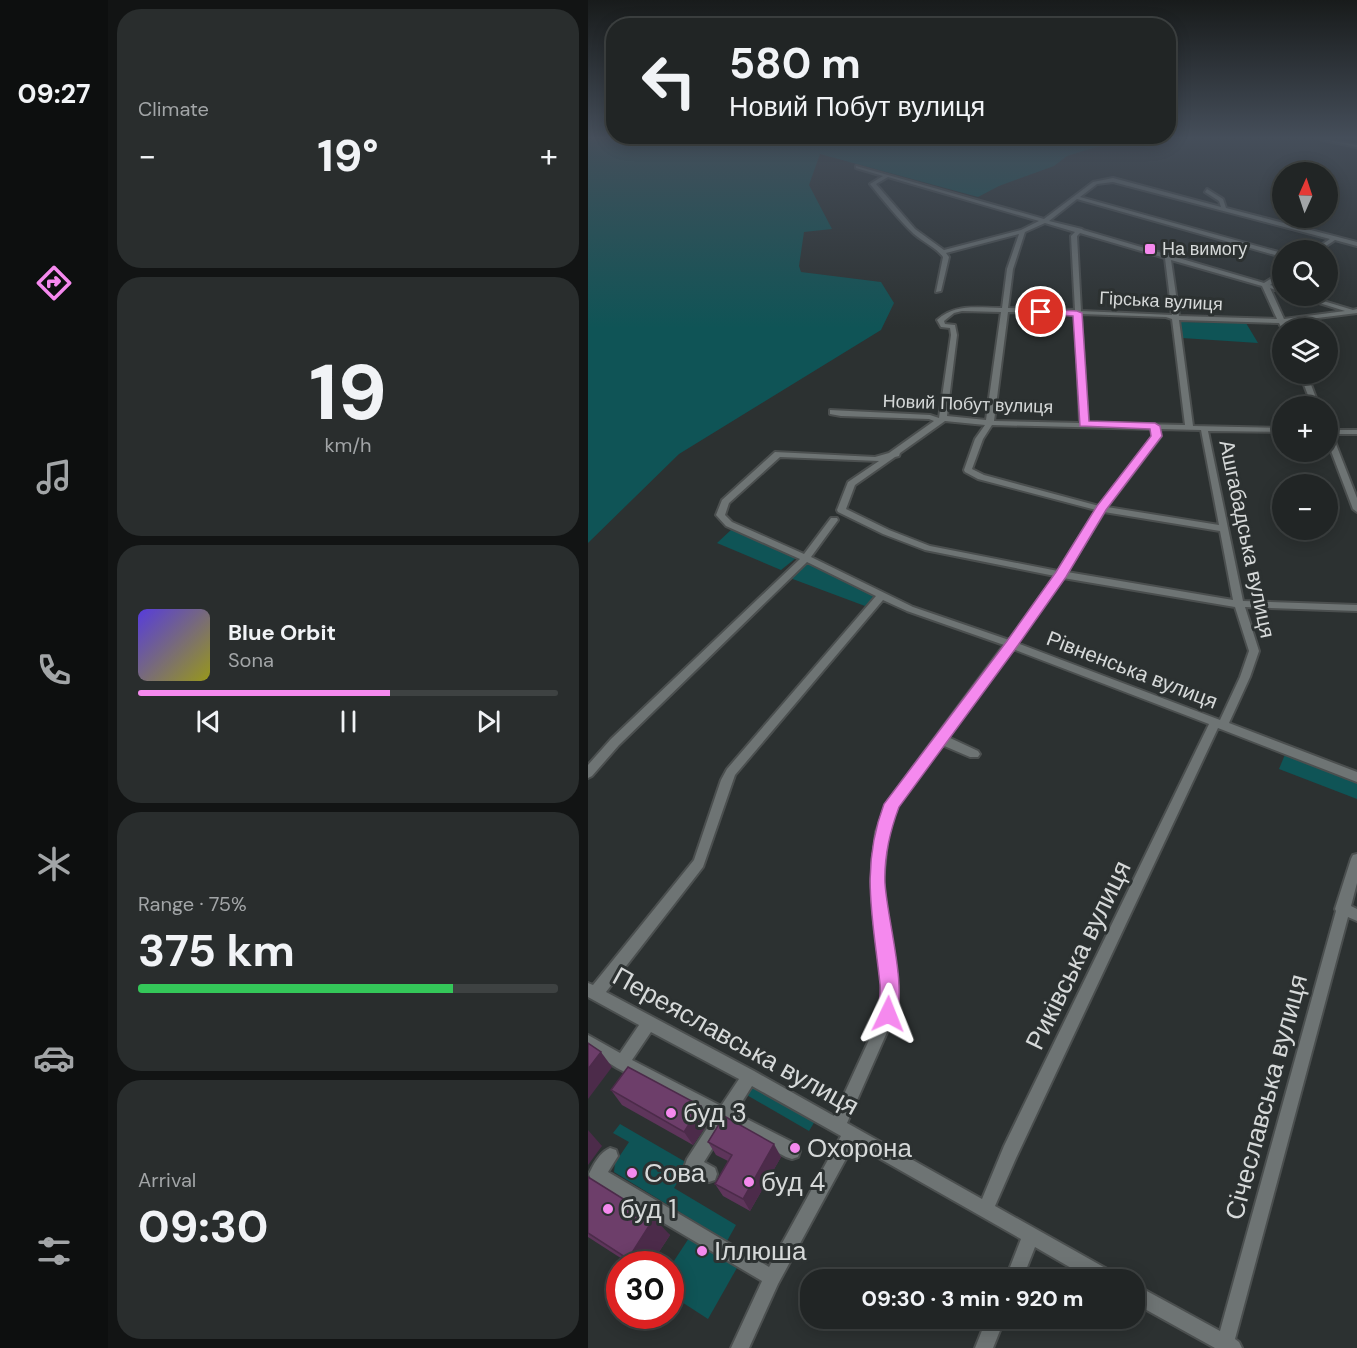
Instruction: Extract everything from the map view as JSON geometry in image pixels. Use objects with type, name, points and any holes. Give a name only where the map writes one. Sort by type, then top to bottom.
[{"type":"street","points":[[887,202],[916,232],[933,247],[943,252],[946,257],[938,291]]},
{"type":"street","points":[[981,202],[1272,287]]},
{"type":"street","points":[[943,252],[1023,231],[1047,220],[1072,202]]},
{"type":"street","points":[[1092,202],[1272,252]]},
{"type":"street","points":[[1203,202],[1357,244]]},
{"type":"street","points":[[1222,202],[1224,207]]},
{"type":"street","points":[[1080,230],[1074,236],[1084,424]]},
{"type":"street","points":[[1023,231],[1010,269],[990,423],[980,440],[968,470],[972,474],[1101,509],[1225,529]]},
{"type":"street","name":"Ашгабадська вулиця","points":[[1168,256],[1189,427]]},
{"type":"street","points":[[1265,285],[1272,280]]},
{"type":"street","points":[[1265,285],[1281,318]]},
{"type":"street","points":[[1336,306],[1357,312]]},
{"type":"street","name":"Гірська вулиця","points":[[941,419],[954,335],[953,326],[943,326],[940,320],[962,309],[1272,321]]},
{"type":"street","name":"Гірська вулиця","points":[[1307,318],[1357,312]]},
{"type":"street","name":"Новий Побут вулиця","points":[[833,412],[990,423],[1272,430]]},
{"type":"street","points":[[941,419],[896,454],[851,484],[841,510],[886,532],[928,548],[1061,574],[1239,604],[1357,608]]},
{"type":"street","points":[[740,1348],[845,1129],[888,1014],[890,988],[877,882],[882,832],[892,804],[1061,574],[1101,509],[1156,436],[1155,426]]},
{"type":"street","name":"Ашгабадська вулиця","points":[[1204,428],[1239,604],[1254,651],[1245,677],[1219,724]]},
{"type":"street","points":[[1338,433],[1357,432]]},
{"type":"street","name":"Рівненська вулиця","points":[[896,454],[875,459],[778,454],[725,502],[720,515],[729,525],[806,558],[910,609],[1011,644],[1357,777]]},
{"type":"street","points":[[1338,459],[1357,509]]},
{"type":"street","points":[[588,773],[615,742],[806,558],[834,520]]},
{"type":"street","points":[[592,992],[699,862],[731,772],[882,595]]},
{"type":"street","name":"Риківська вулиця","points":[[986,1209],[1010,1152],[1219,724]]},
{"type":"street","points":[[941,739],[974,754]]},
{"type":"street","name":"Січеславська вулиця","points":[[1227,1347],[1357,859]]},
{"type":"street","points":[[1342,909],[1357,915]]},
{"type":"street","name":"Переяславська вулиця","points":[[592,992],[845,1129],[1090,1269]]},
{"type":"street","points":[[622,1063],[648,1024]]},
{"type":"street","points":[[588,1042],[622,1063],[792,1151]]},
{"type":"street","points":[[709,1174],[693,1165],[749,1076]]},
{"type":"street","points":[[610,1156],[597,1174],[772,1278]]},
{"type":"street","points":[[1017,1269],[1031,1236]]},
{"type":"street","points":[[1145,1299],[1227,1347]]},
{"type":"street","points":[[984,1348],[992,1329]]},
{"type":"shaded area","points":[[588,202],[818,202],[832,229],[804,232],[799,266],[801,272],[881,282],[894,303],[881,330],[679,454],[588,543]]},
{"type":"shaded area","points":[[1179,323],[1246,323],[1258,343],[1182,338]]},
{"type":"shaded area","points":[[732,529],[796,558],[781,570],[717,543]]},
{"type":"shaded area","points":[[807,562],[876,596],[865,606],[790,578]]},
{"type":"shaded area","points":[[1286,752],[1357,778],[1357,799],[1279,769]]},
{"type":"shaded area","points":[[750,1086],[815,1121],[809,1131],[745,1094]]},
{"type":"shaded area","points":[[620,1124],[689,1164],[674,1188],[736,1225],[727,1241],[614,1172],[615,1163],[629,1142],[613,1133]]},
{"type":"shaded area","points":[[689,1238],[738,1266],[708,1319],[684,1303],[684,1251],[680,1251]]},
{"type":"building","points":[[588,1043],[601,1052],[588,1069]]},
{"type":"building","name":"буд 3","points":[[628,1067],[701,1106],[684,1132],[611,1090]]},
{"type":"building","name":"буд 4","points":[[724,1116],[774,1144],[743,1199],[715,1184],[732,1155],[708,1142]]},
{"type":"building","name":"буд 1","points":[[588,1177],[654,1218],[633,1251],[616,1251],[588,1233]]},
{"type":"place","name":"На вимогу","points":[[1150,249]]},
{"type":"place","name":"буд 3","points":[[671,1113]]},
{"type":"place","name":"Охорона","points":[[795,1148]]},
{"type":"place","name":"Сова","points":[[632,1173]]},
{"type":"place","name":"буд 4","points":[[749,1182]]},
{"type":"place","name":"буд 1","points":[[608,1209]]},
{"type":"place","name":"Іллюша","points":[[702,1251]]},
{"type":"route","points":[[888,1014],[890,988],[877,882],[882,832],[892,804],[1011,644],[1061,574],[1101,509],[1156,436],[1155,426],[1084,424],[1077,313],[1041,312]]}]
